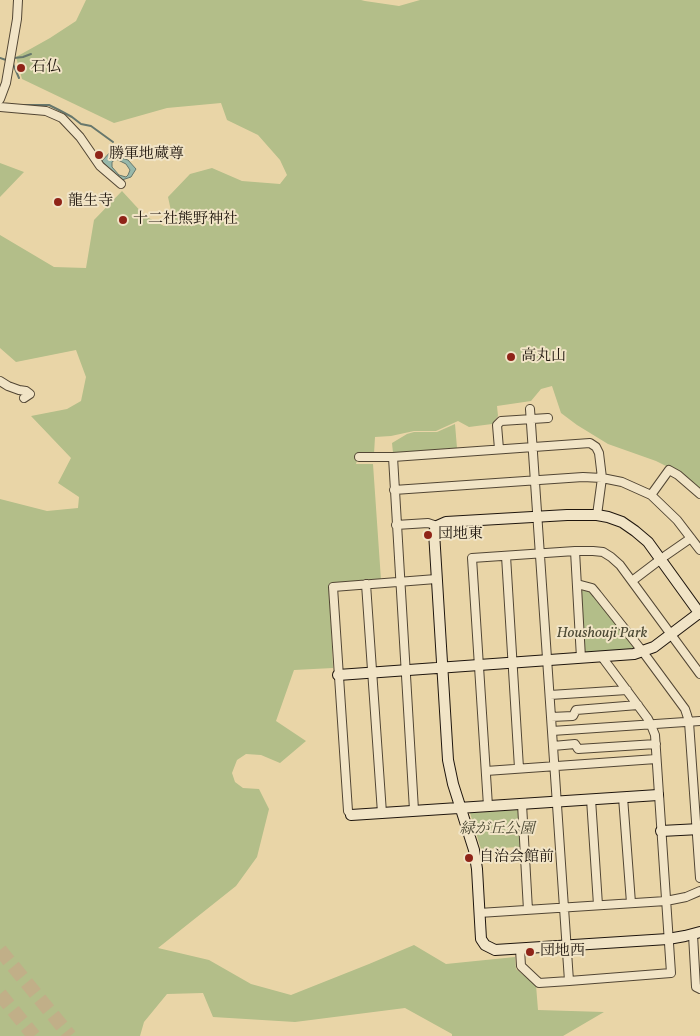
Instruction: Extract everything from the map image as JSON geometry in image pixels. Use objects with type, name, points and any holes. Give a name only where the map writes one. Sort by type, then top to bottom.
[{"type":"street","points":[[0,99],[6,83],[17,19],[18,0]]},
{"type":"street","points":[[0,108],[46,111],[62,118],[80,137],[100,166],[121,184]]},
{"type":"street","points":[[0,381],[30,394],[24,398]]},
{"type":"street","points":[[530,409],[569,981]]},
{"type":"street","points":[[499,449],[497,425],[501,421],[548,418]]},
{"type":"street","points":[[359,458],[590,443],[596,447],[602,478],[597,514]]},
{"type":"street","points":[[393,457],[414,810]]},
{"type":"street","points":[[651,495],[669,470],[678,475],[700,494]]},
{"type":"street","points":[[394,490],[583,477],[602,478],[622,482],[651,495],[677,520],[700,550]]},
{"type":"street","points":[[338,675],[406,670],[443,668],[513,663],[547,660],[602,657],[634,654],[654,647],[700,613],[648,542],[635,530],[622,522],[597,514],[446,522],[437,526],[434,532],[436,579],[443,668],[448,760],[453,784],[474,850],[477,869],[481,940],[485,945],[495,950],[520,949],[668,938],[697,933],[696,987],[700,989]]},
{"type":"street","points":[[396,525],[428,523],[437,526]]},
{"type":"street","points":[[665,556],[691,538]]},
{"type":"street","points":[[575,551],[581,658]]},
{"type":"street","points":[[488,806],[472,558],[575,551],[603,552],[620,566],[632,581],[700,674]]},
{"type":"street","points":[[506,556],[519,768]]},
{"type":"street","points":[[632,581],[657,562]]},
{"type":"street","points":[[436,579],[333,587],[348,811],[351,814],[658,795]]},
{"type":"street","points":[[366,584],[382,813]]},
{"type":"street","points":[[576,584],[592,588],[598,594],[684,709],[689,722],[700,878]]},
{"type":"street","points":[[520,949],[521,966],[539,982],[671,973],[656,744],[651,724],[602,657]]},
{"type":"street","points":[[550,695],[627,690]]},
{"type":"street","points":[[551,717],[572,716],[576,710],[638,705]]},
{"type":"street","points":[[552,731],[700,722]]},
{"type":"street","points":[[554,746],[575,744],[578,749],[656,744]]},
{"type":"street","points":[[486,771],[656,759]]},
{"type":"street","points":[[623,797],[631,903]]},
{"type":"street","points":[[591,799],[598,905]]},
{"type":"street","points":[[522,804],[528,910]]},
{"type":"street","points":[[661,831],[698,829]]},
{"type":"street","points":[[479,913],[677,900],[700,891]]},
{"type":"green space","points":[[86,0],[361,0],[399,6],[420,0],[700,0],[700,490],[682,474],[656,461],[608,444],[577,425],[561,413],[552,386],[541,389],[531,401],[497,406],[498,416],[492,424],[469,427],[458,421],[436,431],[414,431],[375,437],[374,454],[359,455],[356,464],[373,464],[381,580],[329,584],[333,668],[294,670],[276,721],[306,741],[280,763],[261,755],[246,754],[237,760],[232,773],[235,782],[243,788],[259,789],[269,809],[257,857],[236,886],[158,948],[209,960],[251,984],[291,995],[414,945],[446,964],[515,957],[516,969],[536,985],[538,1010],[604,1012],[563,1036],[452,1036],[452,1034],[405,1008],[295,1022],[213,1017],[203,993],[167,994],[144,1022],[140,1036],[0,1036],[0,499],[47,511],[78,508],[79,497],[58,483],[71,458],[31,416],[67,409],[81,401],[86,377],[76,350],[16,362],[0,348],[0,235],[54,267],[86,268],[94,220],[122,191],[145,216],[164,226],[173,220],[168,197],[190,174],[212,168],[242,181],[280,184],[287,175],[280,160],[258,135],[227,120],[221,103],[167,108],[114,123],[22,79],[16,57],[76,21]]},
{"type":"green space","points":[[0,163],[24,172],[0,197]]},
{"type":"green space","points":[[455,424],[457,448],[393,453],[392,443],[407,434],[414,432],[437,432]]},
{"type":"green space","name":"Houshouji Park","points":[[580,590],[591,592],[596,596],[634,647],[633,650],[589,654],[584,650]]},
{"type":"green space","name":"緑が丘公園","points":[[518,810],[520,847],[481,849],[470,813]]},
{"type":"shaded area","points":[[118,146],[128,152],[118,153],[118,157],[128,160],[136,169],[131,177],[122,180],[102,161]],"holes":[[[116,159],[126,164],[130,170],[126,177],[119,175],[112,167],[112,162]]]},
{"type":"waterway","points":[[14,58],[31,54]]},
{"type":"waterway","points":[[0,58],[6,60]]},
{"type":"waterway","points":[[13,64],[19,78]]},
{"type":"waterway","points":[[21,105],[49,105],[81,124],[91,126],[113,142]]},
{"type":"tunnel","points":[[0,950],[70,1036]]},
{"type":"tunnel","points":[[0,994],[34,1036]]},
{"type":"place","name":"石仏","points":[[21,68]]},
{"type":"place","name":"勝軍地蔵尊","points":[[99,155]]},
{"type":"place","name":"龍生寺","points":[[58,202]]},
{"type":"place","name":"十二社熊野神社","points":[[123,220]]},
{"type":"place","name":"高丸山","points":[[511,357]]},
{"type":"place","name":"団地東","points":[[428,535]]},
{"type":"place","name":"自治会館前","points":[[469,858]]},
{"type":"place","name":"団地西","points":[[530,952]]}]
